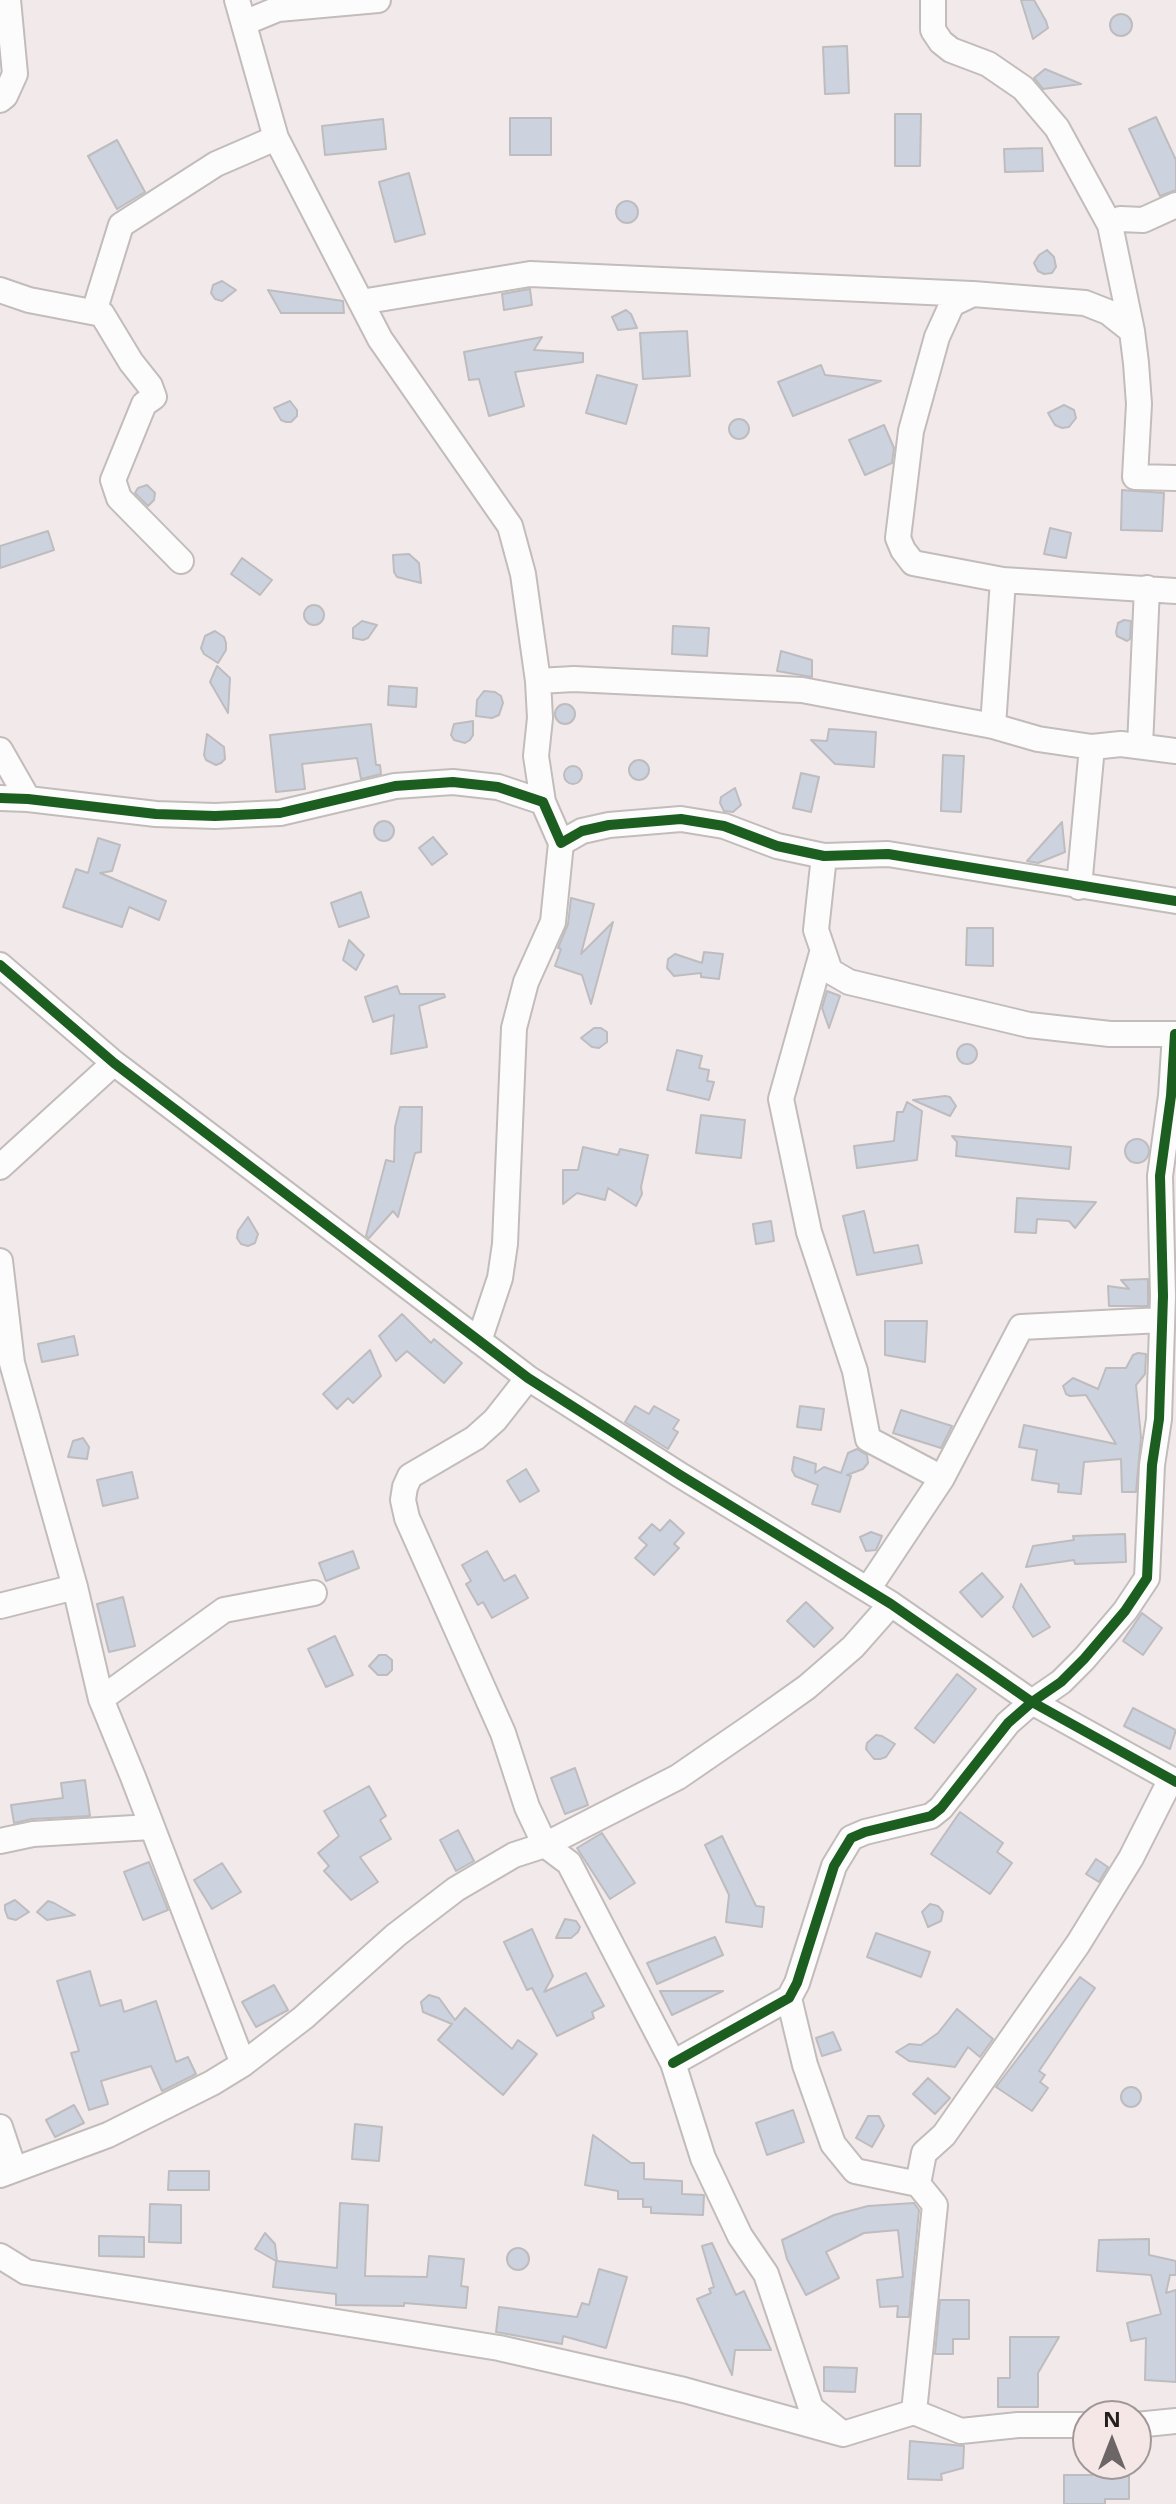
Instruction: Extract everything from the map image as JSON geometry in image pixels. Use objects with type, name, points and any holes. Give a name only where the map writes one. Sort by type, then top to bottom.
[{"type":"street","points":[[0,100],[15,74],[8,0]]},
{"type":"street","points":[[378,0],[241,12],[276,138],[380,339],[510,526],[523,574],[538,681],[540,718],[536,756],[543,802],[561,843],[553,922],[526,982],[514,1028],[505,1244],[500,1278],[479,1341]]},
{"type":"street","points":[[933,0],[933,30],[941,42],[951,50],[988,64],[1023,88],[1057,128],[1110,225],[1132,331],[1139,404],[1135,477],[1176,478]]},
{"type":"street","points":[[94,312],[121,225],[216,164],[276,138]]},
{"type":"street","points":[[1110,225],[1120,219],[1143,220],[1176,205]]},
{"type":"street","points":[[361,302],[530,274],[973,294],[1085,303],[1108,312],[1132,331]]},
{"type":"street","points":[[0,290],[29,300],[102,314],[131,362],[150,386],[154,397],[144,404],[113,480],[119,498],[181,561]]},
{"type":"street","points":[[973,294],[952,304],[937,337],[911,431],[898,538],[903,550],[913,563],[1003,580],[1176,590]]},
{"type":"street","points":[[993,726],[1003,580]]},
{"type":"street","points":[[1140,746],[1147,588]]},
{"type":"street","points":[[538,681],[574,679],[802,690],[993,726],[1038,739],[1092,747],[1140,746],[1176,751]]},
{"type":"street","points":[[1079,887],[1092,747]]},
{"type":"street","points":[[0,750],[28,799]]},
{"type":"street","points":[[0,798],[156,814],[215,816],[280,813],[395,786],[453,782],[498,787],[543,802]]},
{"type":"street","points":[[561,843],[582,831],[609,825],[681,819],[724,826],[777,846],[824,856],[888,854],[1176,901]]},
{"type":"street","points":[[673,2063],[789,1998],[797,1983],[834,1866],[851,1838],[931,1816],[941,1808],[1008,1723],[1061,1682],[1125,1611],[1147,1578],[1164,1466],[1159,1419],[1162,1320],[1160,1176],[1176,1034],[1110,1034],[1029,1025],[849,982],[830,971],[816,930],[824,856]]},
{"type":"street","points":[[822,953],[781,1099],[809,1232],[855,1371],[868,1439],[942,1478]]},
{"type":"street","points":[[0,965],[114,1063],[528,1378],[868,1589],[1032,1702],[1173,1780],[1131,1858],[1078,1944],[944,2135],[924,2153],[918,2184]]},
{"type":"street","points":[[0,1167],[114,1063]]},
{"type":"street","points":[[0,1261],[6,1361],[75,1587],[101,1699],[243,2064]]},
{"type":"street","points":[[868,1589],[942,1478],[1021,1327],[1162,1320]]},
{"type":"street","points":[[528,1378],[495,1420],[475,1438],[410,1476],[403,1500],[407,1518],[503,1733],[527,1807],[545,1845],[569,1863],[673,2063],[703,2158],[740,2236],[766,2274],[811,2408],[843,2434]]},
{"type":"street","points":[[0,1606],[75,1587]]},
{"type":"street","points":[[101,1699],[224,1610],[314,1593]]},
{"type":"street","points":[[0,2127],[7,2172],[108,2135],[212,2083],[243,2064],[303,2018],[396,1935],[456,1889],[514,1855],[545,1845],[678,1777],[755,1724],[807,1687],[853,1647],[891,1604]]},
{"type":"street","points":[[0,1841],[33,1834],[151,1827]]},
{"type":"street","points":[[789,1998],[805,2065],[833,2144],[855,2171],[918,2184],[935,2205],[914,2412]]},
{"type":"street","points":[[0,2256],[26,2272],[499,2348],[684,2390],[843,2434],[914,2412],[961,2431],[1018,2425],[1072,2425]]},
{"type":"street","points":[[1152,2423],[1176,2421]]},
{"type":"building","points":[[1021,0],[1034,0],[1046,21],[1048,28],[1033,39]]},
{"type":"building","points":[[1121,14],[1129,17],[1132,25],[1129,33],[1121,36],[1113,33],[1110,25],[1113,17]]},
{"type":"building","points":[[847,46],[849,93],[825,94],[823,47]]},
{"type":"building","points":[[1045,69],[1081,84],[1043,89],[1034,78]]},
{"type":"building","points":[[895,114],[921,114],[920,166],[895,166]]},
{"type":"building","points":[[1156,117],[1176,160],[1176,190],[1160,196],[1129,129]]},
{"type":"building","points":[[510,118],[551,118],[551,155],[510,155]]},
{"type":"building","points":[[383,119],[386,149],[325,155],[322,126]]},
{"type":"building","points":[[117,140],[145,192],[117,209],[88,156]]},
{"type":"building","points":[[1042,148],[1043,171],[1005,172],[1004,149]]},
{"type":"building","points":[[409,173],[425,234],[395,242],[379,182]]},
{"type":"building","points":[[627,201],[635,204],[638,212],[635,220],[627,223],[619,220],[616,212],[619,204]]},
{"type":"building","points":[[1047,250],[1054,257],[1056,267],[1052,273],[1044,274],[1038,271],[1034,263]]},
{"type":"building","points":[[222,281],[236,290],[222,301],[215,299],[211,293],[213,285]]},
{"type":"building","points":[[530,289],[532,305],[504,310],[502,294]]},
{"type":"building","points":[[268,290],[343,301],[344,313],[281,313]]},
{"type":"building","points":[[626,310],[637,328],[618,330],[612,317]]},
{"type":"building","points":[[687,331],[690,376],[643,379],[640,333]]},
{"type":"building","points":[[542,337],[534,350],[583,353],[583,362],[515,372],[524,406],[489,416],[479,379],[469,380],[464,352]]},
{"type":"building","points":[[821,365],[825,375],[881,381],[793,416],[778,382]]},
{"type":"building","points":[[597,375],[637,385],[626,424],[586,413]]},
{"type":"building","points":[[290,401],[297,410],[297,416],[286,422],[281,420],[274,408]]},
{"type":"building","points":[[1064,405],[1074,410],[1076,418],[1069,427],[1062,428],[1055,425],[1048,413]]},
{"type":"building","points":[[735,419],[743,419],[749,429],[743,439],[735,439],[729,433],[729,425]]},
{"type":"building","points":[[884,425],[894,448],[892,463],[865,475],[849,440]]},
{"type":"building","points":[[147,485],[155,493],[154,500],[148,506],[135,493],[138,488]]},
{"type":"building","points":[[1122,490],[1164,493],[1162,531],[1121,530]]},
{"type":"building","points":[[1050,528],[1071,533],[1066,558],[1044,554]]},
{"type":"building","points":[[48,531],[54,550],[0,568],[0,546]]},
{"type":"building","points":[[409,554],[419,563],[421,583],[397,577],[394,572],[393,555]]},
{"type":"building","points":[[242,558],[272,580],[260,595],[231,574]]},
{"type":"building","points":[[314,605],[321,608],[324,615],[321,622],[314,625],[307,622],[304,615],[307,608]]},
{"type":"building","points":[[362,621],[377,625],[368,638],[353,638],[353,628]]},
{"type":"building","points":[[1131,621],[1130,639],[1127,641],[1117,636],[1116,632],[1118,623]]},
{"type":"building","points":[[673,626],[709,628],[707,656],[672,654]]},
{"type":"building","points":[[215,631],[224,637],[226,643],[226,650],[218,663],[204,654],[201,648],[205,636]]},
{"type":"building","points":[[781,651],[812,660],[812,677],[777,671]]},
{"type":"building","points":[[217,666],[230,678],[228,713],[210,682]]},
{"type":"building","points":[[389,686],[417,688],[416,707],[388,705]]},
{"type":"building","points":[[484,691],[501,696],[503,703],[499,715],[492,718],[476,716],[477,700]]},
{"type":"building","points":[[565,704],[572,707],[575,714],[572,721],[565,724],[558,721],[555,714],[558,707]]},
{"type":"building","points":[[473,721],[470,740],[465,743],[454,740],[451,735],[454,724]]},
{"type":"building","points":[[371,724],[376,765],[380,765],[381,774],[361,779],[357,758],[302,764],[305,789],[276,792],[270,735]]},
{"type":"building","points":[[829,729],[876,732],[874,767],[835,764],[811,740],[827,741]]},
{"type":"building","points":[[207,734],[224,747],[225,759],[216,765],[206,760],[204,755]]},
{"type":"building","points":[[943,755],[964,756],[961,812],[941,811]]},
{"type":"building","points":[[639,760],[646,763],[649,770],[646,777],[639,780],[632,777],[629,770],[632,763]]},
{"type":"building","points":[[569,766],[577,766],[582,775],[580,782],[569,784],[564,779],[564,771]]},
{"type":"building","points":[[801,773],[819,777],[811,812],[793,808]]},
{"type":"building","points":[[735,788],[741,805],[733,812],[724,811],[721,797]]},
{"type":"building","points":[[384,821],[391,824],[394,831],[391,838],[384,841],[377,838],[374,831],[377,824]]},
{"type":"building","points":[[1062,822],[1065,852],[1038,863],[1027,861]]},
{"type":"building","points":[[433,837],[447,854],[432,865],[419,848]]},
{"type":"building","points":[[98,838],[120,845],[112,871],[100,873],[166,901],[159,920],[129,907],[122,927],[63,907],[76,869],[88,873]]},
{"type":"building","points":[[361,892],[369,917],[339,927],[331,903]]},
{"type":"building","points":[[571,898],[594,904],[581,954],[613,922],[591,1004],[582,975],[555,966],[561,949],[558,948],[568,924]]},
{"type":"building","points":[[967,928],[993,928],[993,966],[966,965]]},
{"type":"building","points":[[349,940],[364,955],[356,970],[343,960]]},
{"type":"building","points":[[704,952],[723,954],[719,979],[701,977],[701,973],[674,976],[667,968],[668,959],[675,954],[702,963]]},
{"type":"building","points":[[397,986],[400,994],[444,994],[445,997],[419,1006],[427,1047],[391,1054],[394,1015],[373,1022],[365,997]]},
{"type":"building","points":[[827,991],[840,996],[829,1028],[822,1008]]},
{"type":"building","points":[[594,1028],[607,1032],[607,1042],[599,1048],[592,1047],[581,1038]]},
{"type":"building","points":[[963,1044],[971,1044],[977,1054],[971,1064],[963,1064],[957,1058],[957,1050]]},
{"type":"building","points":[[677,1050],[702,1056],[699,1068],[709,1070],[707,1081],[714,1082],[709,1100],[667,1090]]},
{"type":"building","points":[[950,1097],[956,1106],[950,1116],[913,1100]]},
{"type":"building","points":[[907,1102],[922,1111],[917,1160],[857,1168],[854,1146],[894,1141],[897,1112],[903,1112]]},
{"type":"building","points":[[400,1107],[422,1107],[421,1152],[415,1153],[398,1217],[393,1211],[369,1238],[366,1236],[386,1160],[394,1162],[395,1127]]},
{"type":"building","points":[[701,1115],[745,1120],[741,1158],[696,1153]]},
{"type":"building","points":[[952,1136],[1071,1147],[1069,1169],[956,1156],[957,1142]]},
{"type":"building","points":[[1137,1139],[1146,1142],[1149,1151],[1146,1160],[1137,1163],[1128,1160],[1125,1151],[1128,1142]]},
{"type":"building","points":[[583,1147],[618,1155],[620,1149],[648,1155],[642,1194],[636,1206],[608,1188],[605,1200],[577,1193],[563,1204],[563,1170],[578,1170]]},
{"type":"building","points":[[1017,1198],[1096,1202],[1075,1228],[1069,1221],[1037,1219],[1036,1233],[1015,1232]]},
{"type":"building","points":[[864,1211],[874,1253],[918,1245],[922,1263],[857,1275],[843,1216]]},
{"type":"building","points":[[248,1217],[258,1234],[255,1243],[248,1246],[241,1244],[237,1238]]},
{"type":"building","points":[[771,1221],[774,1241],[756,1244],[753,1224]]},
{"type":"building","points":[[1148,1279],[1148,1306],[1109,1306],[1108,1286],[1129,1289],[1121,1280]]},
{"type":"building","points":[[402,1314],[431,1343],[434,1339],[462,1363],[444,1383],[407,1351],[396,1361],[379,1336]]},
{"type":"building","points":[[885,1321],[927,1321],[925,1362],[885,1355]]},
{"type":"building","points":[[74,1336],[78,1355],[42,1362],[38,1344]]},
{"type":"building","points":[[370,1350],[381,1376],[353,1403],[348,1398],[337,1409],[323,1394]]},
{"type":"building","points":[[1146,1354],[1145,1374],[1136,1385],[1141,1437],[1136,1492],[1122,1492],[1121,1459],[1084,1462],[1081,1494],[1058,1492],[1059,1484],[1032,1480],[1037,1450],[1019,1447],[1024,1425],[1116,1444],[1086,1395],[1070,1396],[1063,1386],[1073,1378],[1098,1389],[1106,1368],[1126,1368],[1133,1355]]},
{"type":"building","points":[[635,1406],[649,1414],[654,1406],[679,1420],[673,1429],[678,1432],[668,1449],[625,1422]]},
{"type":"building","points":[[800,1406],[824,1409],[821,1430],[797,1427]]},
{"type":"building","points":[[901,1410],[952,1426],[941,1448],[893,1433]]},
{"type":"building","points":[[83,1438],[89,1447],[87,1459],[68,1457],[73,1441]]},
{"type":"building","points":[[857,1449],[867,1455],[868,1463],[863,1469],[847,1475],[851,1476],[840,1512],[812,1504],[818,1485],[795,1476],[792,1470],[794,1457],[816,1464],[815,1473],[824,1467],[841,1473],[848,1453]]},
{"type":"building","points":[[526,1469],[539,1491],[520,1502],[507,1481]]},
{"type":"building","points":[[132,1472],[138,1498],[103,1506],[97,1480]]},
{"type":"building","points":[[670,1520],[684,1533],[674,1544],[679,1548],[654,1575],[635,1558],[647,1545],[639,1538],[652,1524],[660,1531]]},
{"type":"building","points":[[871,1532],[882,1536],[876,1550],[866,1551],[860,1537]]},
{"type":"building","points":[[1125,1534],[1126,1562],[1075,1564],[1074,1560],[1026,1567],[1033,1546],[1074,1540],[1073,1536]]},
{"type":"building","points":[[353,1551],[359,1568],[326,1581],[319,1563]]},
{"type":"building","points":[[487,1551],[504,1581],[515,1575],[528,1598],[492,1618],[483,1602],[478,1605],[466,1584],[471,1581],[462,1565]]},
{"type":"building","points":[[982,1573],[1003,1597],[982,1617],[960,1592]]},
{"type":"building","points":[[1021,1584],[1050,1627],[1033,1637],[1013,1607]]},
{"type":"building","points":[[123,1597],[135,1646],[109,1652],[97,1604]]},
{"type":"building","points":[[806,1602],[833,1628],[814,1647],[787,1621]]},
{"type":"building","points":[[1142,1613],[1162,1628],[1143,1655],[1123,1641]]},
{"type":"building","points":[[335,1636],[353,1675],[326,1687],[308,1649]]},
{"type":"building","points":[[379,1655],[386,1655],[392,1660],[392,1670],[387,1675],[378,1675],[369,1666]]},
{"type":"building","points":[[957,1674],[976,1689],[934,1743],[915,1728]]},
{"type":"building","points":[[1133,1708],[1176,1730],[1170,1749],[1124,1726]]},
{"type":"building","points":[[876,1735],[895,1744],[886,1757],[880,1759],[874,1759],[866,1749],[867,1743]]},
{"type":"building","points":[[575,1768],[588,1805],[565,1814],[551,1778]]},
{"type":"building","points":[[85,1780],[90,1816],[14,1823],[11,1805],[63,1798],[61,1783]]},
{"type":"building","points":[[369,1786],[386,1816],[380,1820],[391,1839],[360,1857],[378,1882],[351,1900],[324,1871],[329,1866],[318,1853],[339,1836],[324,1811]]},
{"type":"building","points":[[960,1812],[1003,1843],[997,1852],[1012,1863],[990,1894],[931,1854]]},
{"type":"building","points":[[458,1830],[474,1861],[456,1871],[440,1840]]},
{"type":"building","points":[[602,1833],[635,1883],[610,1899],[577,1848]]},
{"type":"building","points":[[722,1836],[756,1906],[764,1907],[762,1927],[726,1922],[729,1895],[705,1845]]},
{"type":"building","points":[[1096,1859],[1108,1867],[1099,1882],[1086,1874]]},
{"type":"building","points":[[149,1862],[168,1910],[143,1920],[124,1872]]},
{"type":"building","points":[[222,1863],[241,1892],[212,1909],[194,1880]]},
{"type":"building","points":[[15,1900],[29,1912],[16,1920],[8,1918],[5,1910],[5,1905]]},
{"type":"building","points":[[48,1901],[75,1915],[47,1920],[37,1912]]},
{"type":"building","points":[[930,1904],[938,1906],[943,1912],[941,1921],[928,1927],[922,1912]]},
{"type":"building","points":[[565,1919],[576,1921],[580,1927],[578,1932],[571,1938],[556,1938]]},
{"type":"building","points":[[532,1929],[553,1976],[544,1992],[586,1973],[604,2006],[592,2012],[594,2018],[557,2036],[532,1988],[527,1990],[504,1942]]},
{"type":"building","points":[[876,1933],[930,1952],[921,1977],[867,1957]]},
{"type":"building","points":[[715,1937],[723,1955],[657,1984],[647,1963]]},
{"type":"building","points":[[90,1971],[100,2006],[121,2000],[124,2012],[156,2001],[176,2062],[188,2057],[196,2074],[162,2091],[151,2066],[101,2081],[108,2104],[89,2110],[71,2053],[79,2051],[57,1981]]},
{"type":"building","points":[[1080,1977],[1095,1988],[1039,2071],[1045,2075],[1040,2082],[1048,2088],[1032,2111],[996,2087]]},
{"type":"building","points":[[274,1985],[288,2010],[256,2027],[242,2002]]},
{"type":"building","points":[[660,1991],[723,1991],[672,2015]]},
{"type":"building","points":[[429,1995],[439,1998],[455,2020],[465,2008],[512,2049],[518,2040],[537,2054],[503,2095],[438,2040],[452,2024],[423,2012],[421,2002]]},
{"type":"building","points":[[957,2009],[993,2039],[980,2057],[968,2047],[955,2067],[909,2061],[896,2052],[909,2044],[921,2045],[938,2033]]},
{"type":"building","points":[[833,2032],[841,2050],[822,2056],[816,2038]]},
{"type":"building","points":[[928,2078],[950,2098],[935,2114],[913,2094]]},
{"type":"building","points":[[1131,2087],[1138,2090],[1141,2097],[1138,2104],[1131,2107],[1124,2104],[1121,2097],[1124,2090]]},
{"type":"building","points":[[74,2105],[84,2123],[55,2137],[46,2120]]},
{"type":"building","points":[[793,2110],[804,2142],[767,2155],[756,2123]]},
{"type":"building","points":[[868,2116],[879,2116],[884,2126],[872,2147],[856,2138]]},
{"type":"building","points":[[355,2124],[382,2127],[379,2161],[352,2159]]},
{"type":"building","points":[[593,2135],[631,2163],[644,2163],[644,2179],[682,2181],[682,2194],[704,2195],[703,2215],[651,2213],[651,2207],[643,2207],[643,2199],[618,2199],[618,2191],[585,2185]]},
{"type":"building","points":[[169,2171],[209,2171],[209,2190],[168,2190]]},
{"type":"building","points":[[340,2203],[368,2205],[365,2276],[427,2277],[429,2256],[464,2259],[461,2286],[468,2287],[466,2308],[404,2303],[404,2306],[336,2305],[336,2294],[273,2287],[276,2261],[255,2249],[265,2233],[275,2244],[277,2261],[337,2268]]},
{"type":"building","points":[[914,2203],[919,2210],[909,2317],[897,2317],[898,2306],[880,2307],[877,2280],[903,2277],[898,2230],[864,2233],[826,2252],[839,2278],[806,2295],[787,2259],[782,2240],[834,2215],[868,2206]]},
{"type":"building","points":[[150,2204],[181,2205],[181,2243],[149,2242]]},
{"type":"building","points":[[99,2236],[144,2237],[144,2257],[99,2256]]},
{"type":"building","points":[[1149,2239],[1149,2255],[1176,2261],[1176,2275],[1170,2275],[1166,2293],[1176,2290],[1176,2382],[1145,2380],[1146,2338],[1131,2341],[1127,2323],[1161,2314],[1151,2275],[1097,2271],[1099,2240]]},
{"type":"building","points":[[712,2243],[736,2295],[744,2291],[771,2350],[735,2350],[732,2375],[697,2299],[711,2293],[709,2289],[714,2287],[702,2246]]},
{"type":"building","points":[[518,2248],[526,2251],[529,2259],[526,2267],[518,2270],[510,2267],[507,2259],[510,2251]]},
{"type":"building","points":[[599,2269],[627,2277],[606,2348],[563,2336],[562,2344],[496,2332],[499,2307],[577,2317],[582,2303],[589,2305]]},
{"type":"building","points":[[940,2300],[969,2300],[969,2339],[953,2339],[953,2354],[935,2354]]},
{"type":"building","points":[[1010,2337],[1059,2337],[1038,2373],[1038,2407],[998,2407],[998,2378],[1010,2378]]},
{"type":"building","points":[[824,2367],[857,2368],[855,2392],[824,2391]]},
{"type":"building","points":[[910,2441],[964,2446],[963,2468],[941,2474],[942,2480],[908,2479]]},
{"type":"building","points":[[1064,2475],[1072,2475],[1072,2480],[1129,2480],[1129,2499],[1105,2499],[1105,2504],[1064,2504]]},
{"type":"cycle path","points":[[0,798],[156,814],[215,816],[280,813],[395,786],[453,782],[498,787],[543,802],[561,843],[582,831],[609,825],[681,819],[724,826],[777,846],[824,856],[888,854],[1176,901]]},
{"type":"cycle path","points":[[0,965],[114,1063],[528,1378],[891,1604],[1032,1702],[1176,1782]]},
{"type":"cycle path","points":[[673,2063],[789,1998],[797,1983],[834,1866],[851,1838],[931,1816],[941,1808],[1008,1723],[1061,1682],[1084,1659],[1125,1611],[1147,1578],[1152,1465],[1159,1419],[1163,1296],[1160,1176],[1171,1096],[1175,1034]]}]
